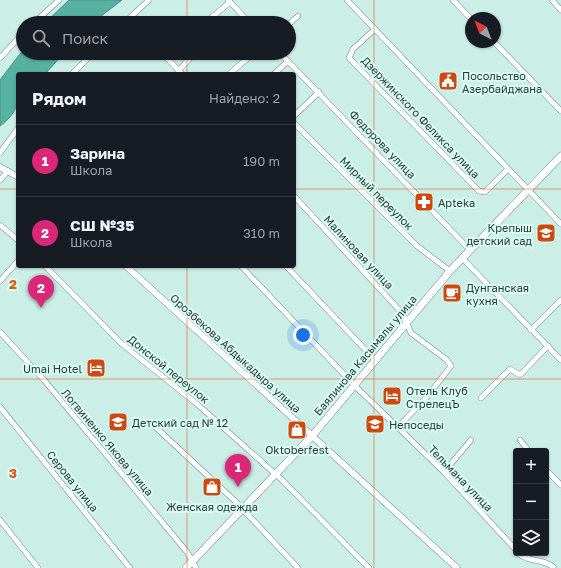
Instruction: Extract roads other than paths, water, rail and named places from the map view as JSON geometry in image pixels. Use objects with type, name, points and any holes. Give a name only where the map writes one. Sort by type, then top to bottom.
[{"type":"main road","name":"Баялинова Касымалы улица","points":[[186,568],[312,436],[450,271],[561,156]]},
{"type":"street","points":[[42,16],[59,0]]},
{"type":"street","points":[[131,16],[148,0]]},
{"type":"street","points":[[347,0],[561,224]]},
{"type":"street","points":[[453,0],[465,13]]},
{"type":"street","points":[[552,0],[561,10]]},
{"type":"street","points":[[213,16],[229,1],[243,16]]},
{"type":"street","name":"Дзержинского Феликса улица","points":[[375,29],[353,49],[349,58],[479,191],[485,192],[508,169]]},
{"type":"street","points":[[0,58],[16,41]]},
{"type":"street","points":[[500,48],[561,111]]},
{"type":"street","points":[[74,72],[86,60]]},
{"type":"street","points":[[169,60],[180,72],[189,60]]},
{"type":"street","points":[[231,72],[246,60]]},
{"type":"street","points":[[276,72],[288,61]]},
{"type":"street","name":"Федорова улица","points":[[288,61],[470,250]]},
{"type":"street","points":[[296,114],[319,92]]},
{"type":"street","name":"Мирный переулок","points":[[296,125],[417,246],[450,271]]},
{"type":"street","points":[[0,153],[16,131]]},
{"type":"street","points":[[0,167],[16,176]]},
{"type":"street","points":[[0,180],[8,171]]},
{"type":"street","name":"Малиновая улица","points":[[296,198],[403,314],[411,333],[447,360],[450,366],[426,398],[397,428]]},
{"type":"street","points":[[0,225],[16,238]]},
{"type":"street","points":[[462,258],[561,360]]},
{"type":"street","points":[[1,278],[16,263]]},
{"type":"street","name":"Донской переулок","points":[[47,268],[122,344],[197,404],[275,474],[369,568]]},
{"type":"street","name":"Орозбекова Абдыкадыра улица","points":[[128,268],[457,568]]},
{"type":"street","name":"Тельмана улица","points":[[243,268],[354,385],[444,472],[513,547]]},
{"type":"street","points":[[288,268],[375,360]]},
{"type":"street","points":[[532,330],[561,300]]},
{"type":"street","name":"Логвиненко Якова улица","points":[[0,332],[44,380],[187,552],[196,568]]},
{"type":"street","points":[[481,398],[510,369],[520,375],[548,346]]},
{"type":"street","name":"Серова улица","points":[[0,407],[130,568]]},
{"type":"street","points":[[151,423],[235,501],[298,568]]},
{"type":"street","points":[[444,472],[471,440]]},
{"type":"street","points":[[520,440],[527,448]]},
{"type":"street","points":[[549,473],[561,485]]},
{"type":"street","points":[[0,520],[38,568]]},
{"type":"street","points":[[521,556],[523,558],[550,564],[554,568]]},
{"type":"place","name":"Посольство Азербайджана","points":[[448,81]]},
{"type":"place","name":"Apteka","points":[[424,202]]},
{"type":"place","name":"Крепыш детский сад","points":[[546,233]]},
{"type":"place","name":"Дунганская кухня","points":[[452,293]]},
{"type":"place","name":"СШ №35","points":[[41,308]]},
{"type":"place","name":"Umai Hotel","points":[[96,368]]},
{"type":"place","name":"Отель Клуб СтрелецЪ","points":[[392,396]]},
{"type":"place","name":"Детский сад № 12","points":[[118,422]]},
{"type":"place","name":"Непоседы","points":[[375,424]]},
{"type":"place","name":"Oktoberfest","points":[[297,430]]},
{"type":"place","name":"Женская одежда","points":[[212,487]]},
{"type":"place","name":"Зарина","points":[[238,487]]}]
